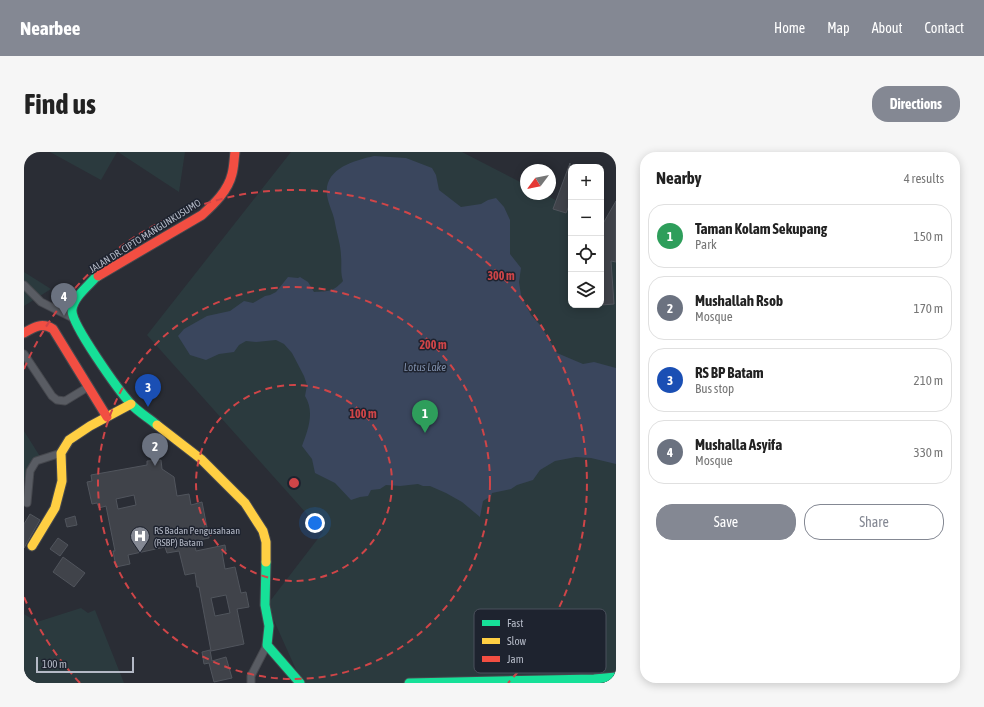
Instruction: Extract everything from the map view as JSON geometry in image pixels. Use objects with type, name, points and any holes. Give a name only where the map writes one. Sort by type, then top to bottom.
[{"type":"street","name":"JALAN DR. CIPTO MANGUNKUSUMO","points":[[73,318],[72,310],[75,300],[95,278],[202,215],[214,205],[222,194],[231,176],[235,152]]},
{"type":"street","points":[[24,285],[41,302],[73,318],[93,353],[131,404],[201,459],[245,503],[263,531],[266,542],[265,605],[268,626],[267,645],[251,676],[250,683]]},
{"type":"street","points":[[24,333],[40,325],[49,326],[53,329],[107,417]]},
{"type":"street","points":[[24,354],[52,396],[57,400],[65,401],[88,387]]},
{"type":"street","points":[[32,546],[55,508],[62,481],[61,453],[69,440],[131,404]]},
{"type":"street","points":[[27,503],[30,471],[36,461],[61,453]]},
{"type":"street","points":[[267,645],[300,683]]},
{"type":"street","points":[[409,683],[594,679],[616,677]]},
{"type":"shaded area","points":[[50,152],[117,152],[101,180]]},
{"type":"shaded area","points":[[118,152],[185,152],[179,192]]},
{"type":"shaded area","points":[[291,152],[462,152],[520,182],[520,200],[556,200],[568,206],[568,308],[604,308],[604,224],[616,230],[616,677],[483,683],[302,683],[267,605],[323,532],[147,335]]},
{"type":"shaded area","points":[[24,272],[51,289],[24,306]]},
{"type":"shaded area","points":[[24,431],[41,458],[24,480]]},
{"type":"shaded area","points":[[81,608],[88,613],[95,610],[124,683],[24,683],[24,614],[37,622]]},
{"type":"water","name":"Lotus Lake","points":[[374,156],[406,158],[432,168],[436,175],[439,190],[461,207],[481,204],[496,198],[504,207],[510,220],[510,254],[521,268],[519,282],[521,295],[531,315],[541,326],[557,353],[583,364],[594,362],[616,368],[616,464],[591,458],[576,457],[555,461],[540,470],[533,480],[517,485],[511,489],[492,493],[491,496],[483,501],[480,517],[462,502],[446,493],[430,486],[418,484],[400,486],[386,485],[380,489],[371,490],[368,496],[351,500],[335,483],[315,473],[312,459],[302,446],[310,421],[310,408],[305,396],[307,385],[292,353],[284,344],[276,340],[256,342],[246,341],[239,345],[234,352],[219,354],[206,360],[190,355],[178,336],[184,329],[207,316],[230,311],[244,301],[253,303],[265,296],[270,295],[276,292],[288,277],[300,277],[308,282],[314,292],[330,290],[343,281],[340,244],[334,217],[328,200],[327,190],[329,181],[333,174],[348,164]]},
{"type":"building","points":[[568,168],[568,208],[566,213],[553,209]]},
{"type":"building","points":[[616,201],[616,262],[611,261],[614,304],[604,305],[604,236],[604,222]]},
{"type":"building","points":[[161,460],[162,469],[174,477],[177,496],[189,494],[191,505],[202,502],[209,538],[194,541],[196,551],[225,545],[226,551],[222,552],[225,569],[235,567],[241,593],[246,592],[249,607],[237,609],[244,644],[211,651],[195,573],[185,575],[179,551],[167,553],[165,547],[128,555],[130,564],[116,567],[113,551],[115,551],[106,506],[99,508],[97,503],[92,504],[87,482],[92,481],[91,475],[147,465],[147,461]],"holes":[[[134,495],[136,505],[118,509],[116,499]],[[226,595],[230,613],[215,616],[211,598]]]},
{"type":"building","points":[[30,514],[40,520],[24,548],[24,524]]},
{"type":"building","points":[[75,516],[77,525],[67,527],[65,519]]},
{"type":"building","points":[[58,538],[68,545],[60,556],[50,549]]},
{"type":"building","points":[[63,557],[85,573],[74,587],[53,572]]},
{"type":"building","points":[[210,650],[212,661],[226,657],[232,678],[214,682],[209,663],[204,664],[202,652]]},
{"type":"traffic: fast","points":[[98,276],[84,289],[75,301],[72,310],[74,318],[87,342],[125,397],[137,410],[157,425]]},
{"type":"traffic: fast","points":[[266,562],[265,605],[269,626],[267,645],[300,683]]},
{"type":"traffic: fast","points":[[409,683],[594,679],[616,677]]},
{"type":"traffic: slow","points":[[32,546],[55,508],[62,481],[61,453],[69,440],[90,426],[131,404]]},
{"type":"traffic: slow","points":[[157,425],[201,459],[245,503],[263,531],[266,542],[266,562]]},
{"type":"traffic: jam","points":[[98,276],[202,215],[224,192],[233,171],[235,152]]},
{"type":"traffic: jam","points":[[24,333],[38,326],[45,326],[53,329],[107,417]]},
{"type":"place","name":"Mushalla Asyifa","points":[[64,316]]},
{"type":"place","name":"RS BP Batam","points":[[148,407]]},
{"type":"place","name":"Taman Kolam Sekupang","points":[[425,433]]},
{"type":"place","name":"Mushallah Rsob","points":[[155,466]]},
{"type":"place","name":"RS Badan Pengusahaan (RSBP) Batam","points":[[140,553]]}]
